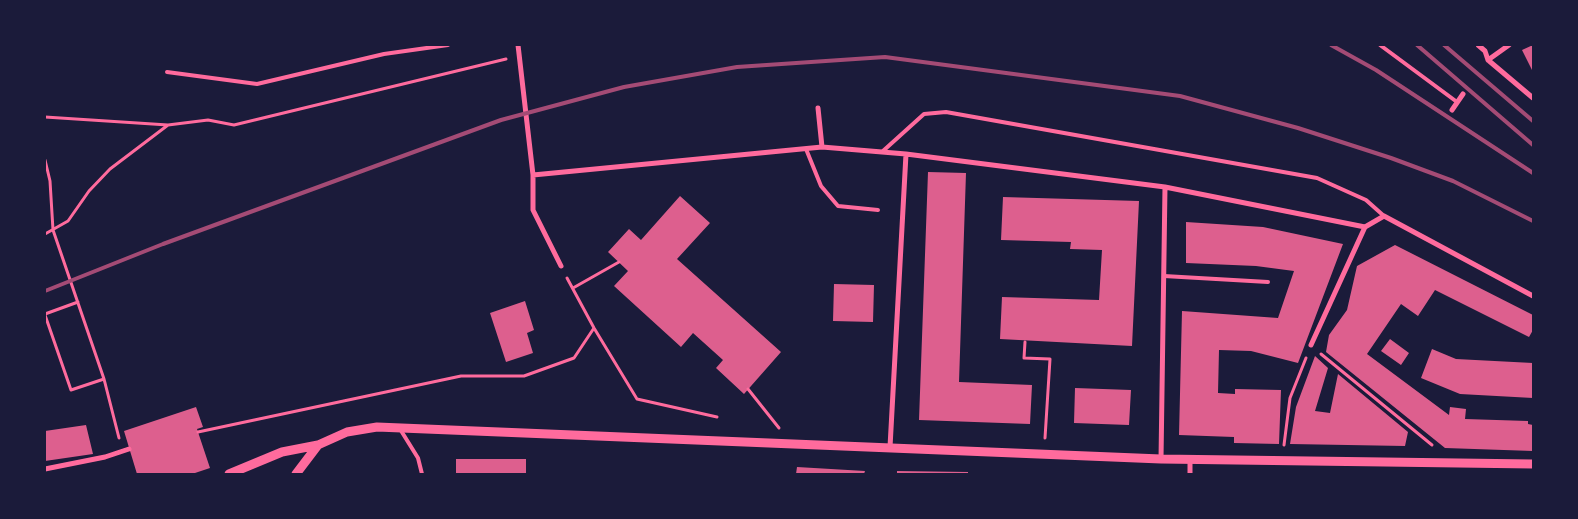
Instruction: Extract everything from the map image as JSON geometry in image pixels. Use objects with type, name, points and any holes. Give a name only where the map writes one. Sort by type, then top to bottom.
[{"type":"street","points":[[518,45],[533,175],[533,210],[561,266]]},
{"type":"street","points":[[1478,45],[1485,51],[1488,60],[1533,98]]},
{"type":"street","points":[[1488,60],[1509,45]]},
{"type":"street","points":[[1452,110],[1463,94]]},
{"type":"street","points":[[818,108],[822,147]]},
{"type":"street","points":[[533,175],[822,147],[883,151],[1165,187],[1365,227]]},
{"type":"street","points":[[890,447],[906,154]]},
{"type":"street","points":[[1160,458],[1165,187]]},
{"type":"street","points":[[1311,345],[1365,227],[1384,216],[1533,296]]},
{"type":"street","points":[[229,474],[282,452],[318,445],[347,432],[377,427],[1190,459],[1533,464]]},
{"type":"street","points":[[296,474],[318,445]]},
{"type":"street","points":[[45,469],[129,449]]},
{"type":"street","points":[[1190,459],[1190,474]]},
{"type":"lane","points":[[167,72],[258,84],[384,54],[448,45]]},
{"type":"lane","points":[[1380,45],[1458,102]]},
{"type":"lane","points":[[883,151],[924,114],[946,112],[1317,178],[1366,200],[1384,216]]},
{"type":"lane","points":[[806,149],[821,186],[838,206],[878,210]]},
{"type":"lane","points":[[1164,276],[1268,282]]},
{"type":"lane","points":[[399,427],[418,458],[422,474]]},
{"type":"path","points":[[45,117],[168,124],[208,120],[234,124],[518,56]]},
{"type":"path","points":[[45,234],[68,221],[88,191],[110,168],[168,124]]},
{"type":"path","points":[[45,160],[51,191],[53,230],[104,379],[122,451]]},
{"type":"path","points":[[573,288],[618,262]]},
{"type":"path","points":[[561,266],[594,328],[637,399],[717,416]]},
{"type":"path","points":[[78,302],[45,314],[71,390],[104,379]]},
{"type":"path","points":[[198,432],[461,376],[524,376],[574,358],[594,328]]},
{"type":"path","points":[[1025,342],[1024,358],[1050,359],[1045,454]]},
{"type":"path","points":[[1284,460],[1290,398],[1311,345],[1452,462]]},
{"type":"path","points":[[748,390],[764,409]]},
{"type":"building","points":[[1533,45],[1533,72],[1522,50]]},
{"type":"building","points":[[928,172],[966,173],[959,382],[1032,385],[1030,424],[919,420]]},
{"type":"building","points":[[680,196],[710,223],[677,259],[781,352],[744,394],[716,368],[723,360],[693,333],[681,347],[614,286],[628,271],[608,252],[629,229],[641,240]]},
{"type":"building","points":[[1003,197],[1139,201],[1132,346],[1000,339],[1002,297],[1099,300],[1102,250],[1070,249],[1071,242],[1001,240]]},
{"type":"building","points":[[1186,222],[1263,227],[1343,244],[1298,363],[1251,351],[1219,350],[1218,393],[1235,394],[1235,389],[1281,390],[1279,444],[1234,443],[1234,437],[1179,435],[1182,311],[1278,318],[1294,271],[1256,266],[1186,263]]},
{"type":"building","points":[[1395,245],[1533,315],[1533,330],[1529,337],[1435,290],[1418,316],[1401,304],[1367,354],[1449,415],[1450,407],[1466,409],[1465,419],[1528,421],[1528,424],[1533,425],[1533,451],[1445,448],[1326,352],[1329,335],[1347,310],[1357,266]]},
{"type":"building","points":[[834,284],[874,285],[873,322],[833,321]]},
{"type":"building","points":[[525,301],[534,330],[527,333],[533,353],[506,362],[490,313]]},
{"type":"building","points":[[1390,339],[1409,353],[1401,365],[1381,351]]},
{"type":"building","points":[[1432,349],[1456,359],[1533,363],[1533,398],[1460,394],[1421,378]]},
{"type":"building","points":[[1315,356],[1328,368],[1315,411],[1330,413],[1338,374],[1408,432],[1405,446],[1290,444],[1296,407]]},
{"type":"building","points":[[1075,388],[1131,390],[1129,425],[1074,423]]},
{"type":"building","points":[[196,407],[203,427],[197,429],[210,468],[192,474],[137,474],[124,431]]},
{"type":"building","points":[[86,425],[93,454],[45,461],[45,431]]},
{"type":"building","points":[[456,459],[526,459],[526,474],[456,474]]},
{"type":"building","points":[[797,467],[865,471],[864,474],[796,474]]},
{"type":"building","points":[[897,471],[968,472],[968,474],[897,474]]},
{"type":"railway","points":[[1331,45],[1376,70],[1533,173]]},
{"type":"railway","points":[[1417,45],[1533,145]]},
{"type":"railway","points":[[1444,45],[1533,121]]},
{"type":"railway","points":[[45,291],[163,244],[501,120],[624,87],[737,67],[885,57],[1180,96],[1298,128],[1391,158],[1453,181],[1533,221]]}]
